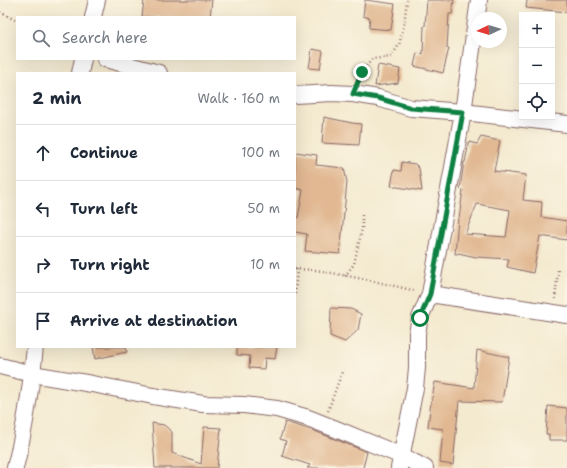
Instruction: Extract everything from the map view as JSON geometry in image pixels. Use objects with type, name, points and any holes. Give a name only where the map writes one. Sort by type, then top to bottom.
[{"type":"street","points":[[93,16],[97,0]]},
{"type":"street","points":[[400,462],[415,388],[417,368],[417,333],[420,318],[430,294],[463,112],[479,0]]},
{"type":"street","points":[[80,72],[83,60]]},
{"type":"street","points":[[109,60],[155,72]]},
{"type":"street","points":[[296,95],[332,93],[353,94],[378,98],[411,108],[463,112],[567,124]]},
{"type":"street","points":[[430,294],[561,314]]},
{"type":"street","points":[[15,468],[27,414],[35,348]]},
{"type":"street","points":[[0,366],[32,374],[203,404],[277,408],[324,424],[400,462],[425,468]]},
{"type":"path","points":[[353,94],[362,72],[372,59],[391,57],[399,44],[404,25],[407,0]]},
{"type":"path","points":[[0,12],[16,20]]},
{"type":"path","points":[[344,276],[354,264],[362,229],[362,212]]},
{"type":"path","points":[[296,269],[316,270],[430,294]]},
{"type":"path","points":[[558,270],[556,283],[561,314]]},
{"type":"path","points":[[324,424],[342,372]]},
{"type":"building","points":[[144,0],[212,0],[210,16],[142,16]]},
{"type":"building","points":[[365,0],[395,4],[391,30],[369,28],[370,18],[363,16]]},
{"type":"building","points":[[427,0],[454,0],[452,14],[449,14],[447,48],[449,48],[443,73],[414,66],[417,53],[423,54]]},
{"type":"building","points":[[527,0],[567,0],[567,12],[526,8]]},
{"type":"building","points":[[312,49],[323,51],[320,69],[309,68]]},
{"type":"building","points":[[378,65],[400,69],[398,83],[375,86]]},
{"type":"building","points":[[324,117],[361,124],[359,145],[322,143]]},
{"type":"building","points":[[481,137],[500,141],[494,171],[526,175],[523,200],[542,202],[541,217],[567,221],[567,240],[540,236],[533,273],[507,267],[509,259],[476,257],[458,253],[455,254],[458,218],[463,190],[460,189],[464,162],[469,142],[477,144]],"holes":[[[477,204],[510,210],[506,237],[465,234]]]},
{"type":"building","points":[[296,152],[317,155],[316,165],[344,168],[347,182],[340,254],[305,251],[307,234],[296,232],[296,218],[298,218],[303,190],[296,188]]},
{"type":"building","points":[[402,162],[415,164],[419,168],[422,191],[391,186],[394,170],[401,171]]},
{"type":"building","points":[[331,308],[351,309],[361,314],[358,330],[345,342],[330,336]]},
{"type":"building","points":[[93,348],[126,348],[127,352],[95,359]]},
{"type":"building","points":[[237,348],[277,348],[275,359],[265,358],[264,369],[249,368],[250,356],[237,355]]},
{"type":"building","points":[[477,350],[509,357],[502,402],[459,401],[453,465],[440,463],[443,429],[428,427],[435,382],[474,388]]},
{"type":"building","points":[[548,406],[567,408],[567,440],[549,440],[549,434],[546,434]]},
{"type":"building","points":[[285,422],[312,430],[367,452],[363,468],[307,468],[310,465],[282,456],[286,441],[280,439]]},
{"type":"building","points":[[152,423],[164,425],[172,432],[172,453],[201,464],[204,427],[221,428],[217,468],[155,468]]},
{"type":"route","points":[[362,72],[353,94],[378,98],[411,108],[463,112],[430,294],[420,318]]}]
